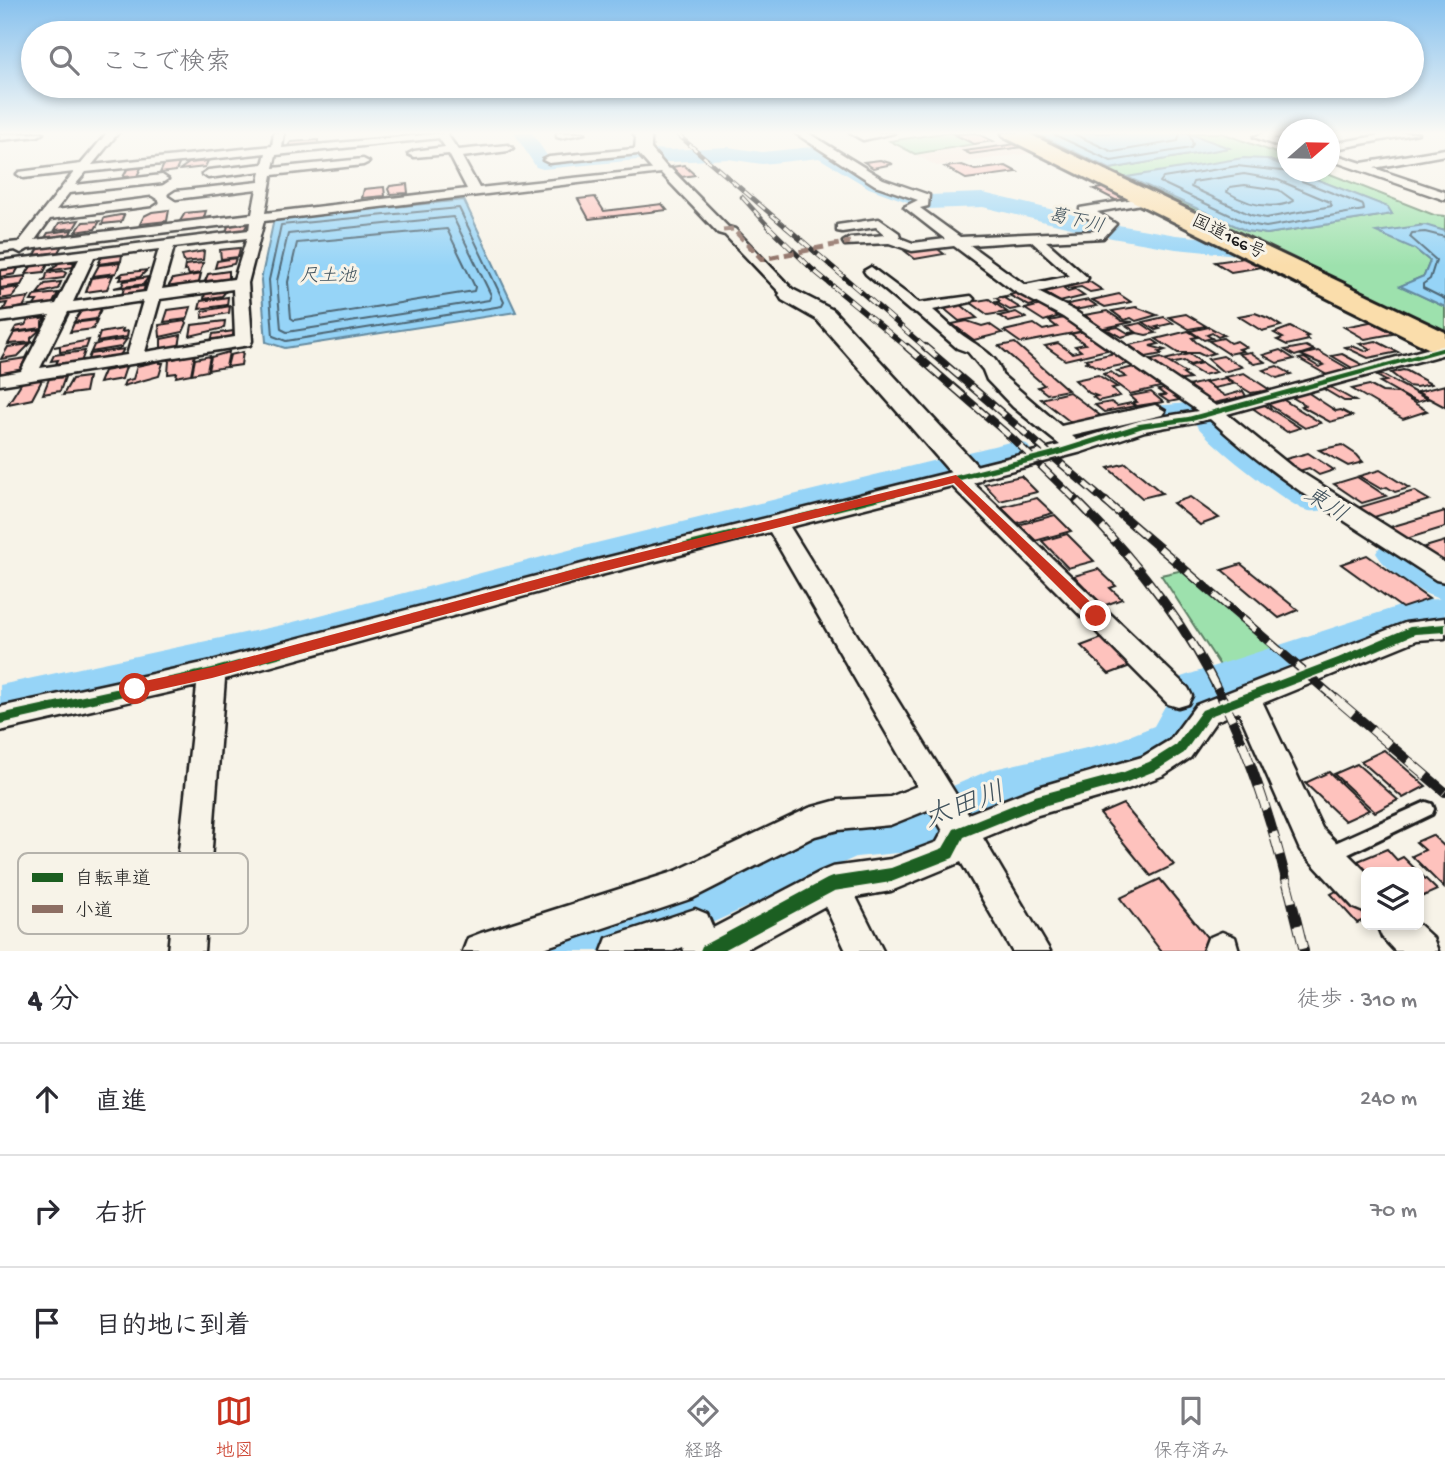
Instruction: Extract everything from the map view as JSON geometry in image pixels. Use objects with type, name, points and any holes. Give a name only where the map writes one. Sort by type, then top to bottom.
[{"type":"highway","name":"国道166号","points":[[1103,177],[1445,346]]},
{"type":"street","points":[[5,264],[24,245],[77,177]]},
{"type":"street","points":[[0,380],[244,341],[240,283],[254,233],[265,177]]},
{"type":"street","points":[[467,177],[474,190]]},
{"type":"street","points":[[0,248],[592,177]]},
{"type":"street","points":[[673,177],[790,295],[825,314],[962,472],[1178,696]]},
{"type":"street","points":[[872,177],[925,201],[910,207],[1024,290],[1069,314],[1213,412],[1248,444],[1284,471],[1445,573]]},
{"type":"street","points":[[1393,177],[1445,196]]},
{"type":"street","points":[[66,190],[162,179]]},
{"type":"street","points":[[1414,185],[1445,179]]},
{"type":"street","points":[[176,195],[263,185]]},
{"type":"street","points":[[850,242],[890,239],[912,247],[1033,236],[1098,235],[1109,224],[1086,211],[1148,199]]},
{"type":"street","points":[[47,215],[151,202]]},
{"type":"street","points":[[842,228],[878,223],[894,236],[890,239]]},
{"type":"street","points":[[5,264],[95,253],[179,238],[254,233]]},
{"type":"street","points":[[1024,290],[1081,278],[1033,236]]},
{"type":"street","points":[[28,375],[61,309],[107,238]]},
{"type":"street","points":[[134,359],[153,296],[179,238]]},
{"type":"street","points":[[871,271],[916,308],[966,299]]},
{"type":"street","points":[[0,317],[240,283]]},
{"type":"street","points":[[920,307],[963,344],[974,348],[992,369],[993,376],[1011,394],[1075,448]]},
{"type":"street","points":[[0,719],[212,673],[601,567],[777,524],[962,472],[1075,448],[1142,426],[1213,412],[1445,346]]},
{"type":"street","points":[[1058,433],[1099,421],[1161,410],[1213,412]]},
{"type":"street","points":[[777,524],[1032,951]]},
{"type":"street","points":[[620,951],[695,926],[705,951],[832,884],[891,875],[948,853],[960,833],[1035,802],[1103,784],[1153,766],[1180,750],[1206,713],[1414,630],[1445,628]]},
{"type":"street","points":[[195,853],[212,673]]},
{"type":"street","points":[[1247,698],[1311,839],[1361,891]]},
{"type":"street","points":[[481,951],[681,886],[810,823],[838,815],[890,811],[936,793]]},
{"type":"street","points":[[832,884],[865,951]]},
{"type":"street","points":[[1399,930],[1420,951]]},
{"type":"lane","points":[[1327,855],[1426,809]]},
{"type":"green space","points":[[1113,177],[1134,177],[1129,178],[1247,231],[1267,234],[1392,214],[1387,207],[1323,182],[1340,182],[1340,178],[1434,215],[1445,216],[1445,231],[1420,225],[1415,249],[1430,261],[1424,276],[1401,286],[1445,307],[1445,331],[1269,247],[1256,246]]},
{"type":"green space","points":[[1183,570],[1285,658],[1221,667],[1161,575]]},
{"type":"water","points":[[1128,177],[1277,177],[1277,182],[1324,182],[1388,207],[1392,214],[1267,234],[1247,231]]},
{"type":"water","name":"尺土池","points":[[464,200],[516,312],[285,348],[266,342],[261,280],[274,219]]},
{"type":"water","points":[[1425,225],[1445,231],[1445,307],[1400,286],[1424,276],[1430,261],[1415,249],[1376,232]]},
{"type":"building","points":[[407,184],[408,193],[390,194],[390,186]]},
{"type":"building","points":[[384,187],[385,196],[362,198],[364,189]]},
{"type":"building","points":[[1110,187],[1134,198],[1117,201],[1094,189]]},
{"type":"building","points":[[595,197],[604,211],[662,204],[667,210],[589,219],[578,199]]},
{"type":"building","points":[[169,210],[167,221],[140,224],[144,216],[152,212]]},
{"type":"building","points":[[206,211],[204,217],[211,216],[210,219],[180,221],[185,213]]},
{"type":"building","points":[[124,215],[121,222],[102,224],[104,218]]},
{"type":"building","points":[[79,220],[74,228],[55,230],[59,223]]},
{"type":"building","points":[[100,221],[95,229],[76,232],[83,222]]},
{"type":"building","points":[[248,223],[243,232],[226,233],[228,226]]},
{"type":"building","points":[[72,230],[68,238],[43,241],[48,233]]},
{"type":"building","points":[[63,244],[58,252],[35,255],[40,246]]},
{"type":"building","points":[[934,246],[944,254],[915,259],[905,251]]},
{"type":"building","points":[[240,248],[238,257],[221,259],[220,250]]},
{"type":"building","points":[[204,251],[203,260],[184,262],[182,255]]},
{"type":"building","points":[[103,255],[122,255],[121,261],[98,264]]},
{"type":"building","points":[[1251,257],[1268,266],[1231,272],[1215,262]]},
{"type":"building","points":[[236,258],[234,264],[215,268],[217,261]]},
{"type":"building","points":[[74,259],[73,267],[48,271],[60,261]]},
{"type":"building","points":[[49,262],[44,272],[26,274],[32,265]]},
{"type":"building","points":[[120,263],[116,273],[93,276],[99,265]]},
{"type":"building","points":[[203,263],[200,273],[189,275],[187,270],[184,271],[185,265]]},
{"type":"building","points":[[20,265],[15,274],[0,277],[0,269]]},
{"type":"building","points":[[147,270],[140,277],[120,280],[122,276],[119,276],[123,273]]},
{"type":"building","points":[[229,271],[229,279],[205,281],[208,274]]},
{"type":"building","points":[[47,273],[66,273],[63,278],[42,281]]},
{"type":"building","points":[[201,274],[198,286],[188,287],[189,284],[168,287],[173,279]]},
{"type":"building","points":[[113,275],[107,289],[86,292],[91,278]]},
{"type":"building","points":[[26,276],[21,285],[0,288],[0,279]]},
{"type":"building","points":[[149,277],[144,283],[147,284],[114,288],[122,286],[124,281]]},
{"type":"building","points":[[61,282],[58,289],[37,294],[45,284]]},
{"type":"building","points":[[1090,282],[1102,290],[1090,292],[1081,287],[1068,289],[1064,286]]},
{"type":"building","points":[[145,286],[143,292],[122,295],[124,288]]},
{"type":"building","points":[[18,287],[12,297],[0,299],[0,290]]},
{"type":"building","points":[[1061,287],[1068,292],[1075,290],[1084,296],[1060,302],[1042,291]]},
{"type":"building","points":[[228,289],[222,296],[204,299],[205,292]]},
{"type":"building","points":[[1021,292],[1041,303],[1029,306],[1009,295]]},
{"type":"building","points":[[58,293],[52,305],[33,307],[37,301],[31,301],[34,296]]},
{"type":"building","points":[[1119,294],[1131,302],[1105,307],[1092,300]]},
{"type":"building","points":[[29,297],[23,307],[3,311],[7,303],[0,304],[0,301]]},
{"type":"building","points":[[228,297],[227,305],[199,309],[201,301]]},
{"type":"building","points":[[1007,297],[1004,298],[1020,308],[1010,310],[996,302],[1000,301],[996,298]]},
{"type":"building","points":[[989,299],[1007,312],[988,315],[970,302]]},
{"type":"building","points":[[1088,300],[1097,306],[1074,310],[1063,305]]},
{"type":"building","points":[[960,304],[977,318],[959,321],[942,307]]},
{"type":"building","points":[[1041,305],[1060,316],[1044,321],[1025,309]]},
{"type":"building","points":[[230,306],[229,313],[202,318],[203,311]]},
{"type":"building","points":[[102,307],[96,319],[74,322],[82,310]]},
{"type":"building","points":[[191,307],[187,319],[164,322],[168,310]]},
{"type":"building","points":[[1136,307],[1157,315],[1136,321],[1131,318],[1124,320],[1112,311]]},
{"type":"building","points":[[1107,311],[1122,321],[1133,322],[1099,329],[1085,315]]},
{"type":"building","points":[[1016,312],[1026,318],[1009,322],[999,316]]},
{"type":"building","points":[[1255,313],[1281,326],[1262,331],[1238,316]]},
{"type":"building","points":[[1186,314],[1206,326],[1189,329],[1169,317]]},
{"type":"building","points":[[43,315],[41,319],[47,318],[42,322],[42,328],[13,332],[16,327],[25,325],[30,317]]},
{"type":"building","points":[[1164,317],[1173,323],[1156,327],[1160,329],[1156,330],[1143,322]]},
{"type":"building","points":[[1064,318],[1084,331],[1021,343],[1004,331],[1034,324],[1043,330],[1057,327],[1049,321]]},
{"type":"building","points":[[97,320],[93,329],[70,332],[74,323]]},
{"type":"building","points":[[1380,320],[1403,332],[1365,339],[1344,327]]},
{"type":"building","points":[[185,321],[187,323],[183,332],[160,337],[159,325]]},
{"type":"building","points":[[225,321],[224,328],[190,336],[192,325]]},
{"type":"building","points":[[967,321],[982,326],[989,324],[1002,333],[974,340],[952,324]]},
{"type":"building","points":[[1141,323],[1156,333],[1137,333],[1121,337],[1106,329],[1118,327],[1128,333],[1136,332],[1127,326]]},
{"type":"building","points":[[1209,327],[1224,335],[1218,337],[1212,333],[1207,335],[1212,338],[1204,340],[1190,331]]},
{"type":"building","points":[[1290,327],[1308,336],[1305,337],[1309,340],[1287,345],[1277,340],[1283,338],[1274,333]]},
{"type":"building","points":[[41,329],[31,338],[31,342],[35,342],[8,344],[14,333]]},
{"type":"building","points":[[123,329],[122,332],[128,331],[127,337],[97,342],[100,333]]},
{"type":"building","points":[[234,331],[232,338],[211,341],[213,334]]},
{"type":"building","points":[[1085,331],[1111,349],[1065,360],[1045,346],[1058,343],[1072,353],[1081,351],[1075,346],[1085,344],[1071,334]]},
{"type":"building","points":[[1188,331],[1198,337],[1192,338],[1196,342],[1214,353],[1204,356],[1198,353],[1178,353],[1156,339]]},
{"type":"building","points":[[181,335],[179,347],[161,351],[161,339]]},
{"type":"building","points":[[1223,338],[1230,343],[1237,341],[1246,347],[1239,349],[1243,351],[1229,354],[1209,341]]},
{"type":"building","points":[[127,339],[121,347],[91,352],[94,345]]},
{"type":"building","points":[[89,340],[86,348],[60,352],[60,346],[54,347]]},
{"type":"building","points":[[1153,340],[1159,344],[1150,346],[1165,350],[1159,352],[1162,354],[1146,357],[1129,345]]},
{"type":"building","points":[[1376,341],[1398,352],[1368,358],[1345,347],[1352,346],[1365,351],[1371,349],[1360,344]]},
{"type":"building","points":[[1015,343],[1068,390],[1047,394],[1038,387],[1044,385],[999,346]]},
{"type":"building","points":[[30,344],[18,356],[1,359],[8,347]]},
{"type":"building","points":[[1306,346],[1314,350],[1295,356],[1285,350]]},
{"type":"building","points":[[124,349],[119,357],[88,359],[90,354]]},
{"type":"building","points":[[1280,350],[1294,359],[1277,363],[1263,355]]},
{"type":"building","points":[[85,351],[81,362],[63,365],[64,363],[56,364],[58,360],[51,361],[54,355]]},
{"type":"building","points":[[1318,351],[1351,370],[1327,375],[1299,359],[1304,358],[1319,367],[1324,365],[1301,355]]},
{"type":"building","points":[[229,352],[226,367],[208,370],[211,357]]},
{"type":"building","points":[[243,352],[241,365],[227,367],[230,355]]},
{"type":"building","points":[[1250,352],[1265,362],[1254,364],[1239,354]]},
{"type":"building","points":[[1115,353],[1127,364],[1103,369],[1086,362],[1089,361],[1086,359]]},
{"type":"building","points":[[195,354],[191,374],[176,377],[177,373],[168,374],[169,360]]},
{"type":"building","points":[[1189,354],[1201,362],[1190,365],[1184,361],[1170,364],[1164,360]]},
{"type":"building","points":[[1342,354],[1365,366],[1354,369],[1332,356]]},
{"type":"building","points":[[210,356],[207,371],[192,374],[195,359]]},
{"type":"building","points":[[1223,356],[1242,367],[1223,372],[1208,359]]},
{"type":"building","points":[[26,358],[20,370],[0,374],[0,362]]},
{"type":"building","points":[[1161,358],[1186,373],[1183,374],[1190,379],[1176,381],[1148,361]]},
{"type":"building","points":[[160,361],[163,363],[159,376],[123,386],[125,381],[133,379],[137,366]]},
{"type":"building","points":[[1202,363],[1216,372],[1203,375],[1188,366]]},
{"type":"building","points":[[1277,366],[1291,374],[1277,378],[1263,370]]},
{"type":"building","points":[[126,367],[122,379],[99,383],[104,371]]},
{"type":"building","points":[[1134,367],[1165,386],[1130,394],[1103,374],[1111,372],[1119,378],[1126,377],[1117,371]]},
{"type":"building","points":[[1403,370],[1431,384],[1408,386],[1391,373]]},
{"type":"building","points":[[1244,373],[1270,390],[1251,393],[1225,377]]},
{"type":"building","points":[[1098,375],[1117,387],[1112,388],[1120,396],[1098,401],[1093,397],[1097,396],[1089,393],[1075,380]]},
{"type":"building","points":[[1383,375],[1427,399],[1417,402],[1410,399],[1380,382],[1386,381],[1377,376]]},
{"type":"building","points":[[65,377],[60,391],[43,394],[49,379]]},
{"type":"building","points":[[88,377],[85,392],[63,395],[72,379]]},
{"type":"building","points":[[40,378],[41,382],[32,399],[8,404],[22,382]]},
{"type":"building","points":[[1225,378],[1233,384],[1214,388],[1205,382]]},
{"type":"building","points":[[1204,382],[1225,396],[1243,391],[1246,396],[1209,404],[1184,387]]},
{"type":"building","points":[[1369,385],[1382,392],[1398,393],[1427,411],[1403,419],[1352,389]]},
{"type":"building","points":[[1445,385],[1445,407],[1417,392]]},
{"type":"building","points":[[1330,387],[1355,401],[1344,401],[1322,388]]},
{"type":"building","points":[[1169,388],[1184,399],[1169,402],[1160,396],[1165,395],[1158,390]]},
{"type":"building","points":[[1069,392],[1101,416],[1073,424],[1041,399]]},
{"type":"building","points":[[1151,392],[1163,402],[1137,406],[1133,403],[1137,402],[1130,396]]},
{"type":"building","points":[[1307,392],[1336,411],[1341,410],[1352,416],[1330,422],[1301,406],[1305,405],[1290,396]]},
{"type":"building","points":[[1282,399],[1321,423],[1305,428],[1266,403]]},
{"type":"building","points":[[1111,402],[1117,406],[1131,403],[1135,406],[1104,412],[1095,405]]},
{"type":"building","points":[[1263,404],[1300,428],[1287,432],[1251,407]]},
{"type":"building","points":[[1342,445],[1363,462],[1348,466],[1319,450]]},
{"type":"building","points":[[1308,453],[1334,470],[1319,475],[1309,468],[1299,471],[1282,460]]},
{"type":"building","points":[[1126,463],[1162,493],[1142,498],[1108,468]]},
{"type":"building","points":[[1380,470],[1409,488],[1395,492],[1387,487],[1381,489],[1359,476]]},
{"type":"building","points":[[1021,476],[1037,492],[1000,501],[984,484]]},
{"type":"building","points":[[1357,477],[1386,496],[1362,503],[1334,484]]},
{"type":"building","points":[[1414,491],[1429,500],[1371,518],[1357,508]]},
{"type":"building","points":[[1190,497],[1219,518],[1200,525],[1173,503]]},
{"type":"building","points":[[1037,498],[1053,513],[1017,523],[1001,507]]},
{"type":"building","points":[[1445,511],[1445,527],[1403,540],[1387,528]]},
{"type":"building","points":[[1055,515],[1071,531],[1035,541],[1018,525]]},
{"type":"building","points":[[1067,534],[1094,561],[1068,568],[1042,541]]},
{"type":"building","points":[[1445,541],[1445,560],[1441,562],[1422,548]]},
{"type":"building","points":[[1367,555],[1429,599],[1402,608],[1341,564]]},
{"type":"building","points":[[1241,564],[1298,610],[1279,618],[1222,570]]},
{"type":"building","points":[[1098,569],[1116,586],[1110,588],[1122,599],[1103,606],[1074,576]]},
{"type":"building","points":[[1105,637],[1133,665],[1109,674],[1081,646]]},
{"type":"building","points":[[1384,750],[1426,786],[1403,798],[1361,761]]},
{"type":"building","points":[[1357,764],[1398,800],[1375,812],[1334,774]]},
{"type":"building","points":[[1329,772],[1369,810],[1345,821],[1305,783]]},
{"type":"building","points":[[1123,804],[1174,865],[1151,876],[1100,814]]},
{"type":"building","points":[[1432,835],[1445,847],[1444,888],[1412,856],[1425,850],[1416,842]]},
{"type":"building","points":[[1387,849],[1397,860],[1403,857],[1413,867],[1363,867],[1358,861]]},
{"type":"building","points":[[1424,878],[1437,890],[1424,896]]},
{"type":"building","points":[[1160,879],[1214,946],[1204,951],[1161,951],[1120,898]]},
{"type":"building","points":[[1345,886],[1361,905],[1361,921],[1357,923],[1331,894]]},
{"type":"waterway","name":"葛下川","points":[[865,177],[927,202],[983,200],[1112,231],[1176,242],[1238,248]]},
{"type":"waterway","name":"東川","points":[[1072,438],[1153,416],[1189,413]]},
{"type":"waterway","name":"東川","points":[[1210,421],[1253,458],[1316,500]]},
{"type":"waterway","name":"東川","points":[[0,705],[282,643],[588,559],[1014,452]]},
{"type":"waterway","name":"東川","points":[[1396,553],[1445,585]]},
{"type":"waterway","name":"太田川","points":[[541,951],[682,906],[852,831],[929,824],[990,794],[1123,763],[1172,741],[1198,691],[1418,617],[1445,615]]},
{"type":"railway","points":[[728,177],[787,228]]},
{"type":"railway","points":[[742,197],[770,228]]},
{"type":"railway","points":[[785,226],[927,349]]},
{"type":"railway","points":[[770,228],[812,269],[909,349]]},
{"type":"railway","points":[[907,347],[1014,440],[1078,502]]},
{"type":"railway","points":[[925,347],[1107,503]]},
{"type":"railway","points":[[1105,501],[1337,700]]},
{"type":"railway","points":[[1078,502],[1159,594],[1194,646],[1222,699]]},
{"type":"railway","points":[[1335,698],[1445,792]]},
{"type":"railway","points":[[1222,699],[1260,791],[1304,951]]},
{"type":"marked path","points":[[723,230],[733,229],[762,259],[850,242]]},
{"type":"cycle path","points":[[0,719],[212,672],[601,567],[1053,454],[1142,426],[1189,419],[1445,349]]},
{"type":"cycle path","points":[[707,951],[832,884],[891,875],[948,853],[959,833],[1035,802],[1125,777],[1153,766],[1180,749],[1206,713],[1342,661],[1414,630],[1445,628]]},
{"type":"route","points":[[135,689],[212,673],[601,567],[956,478],[1096,616]]}]
